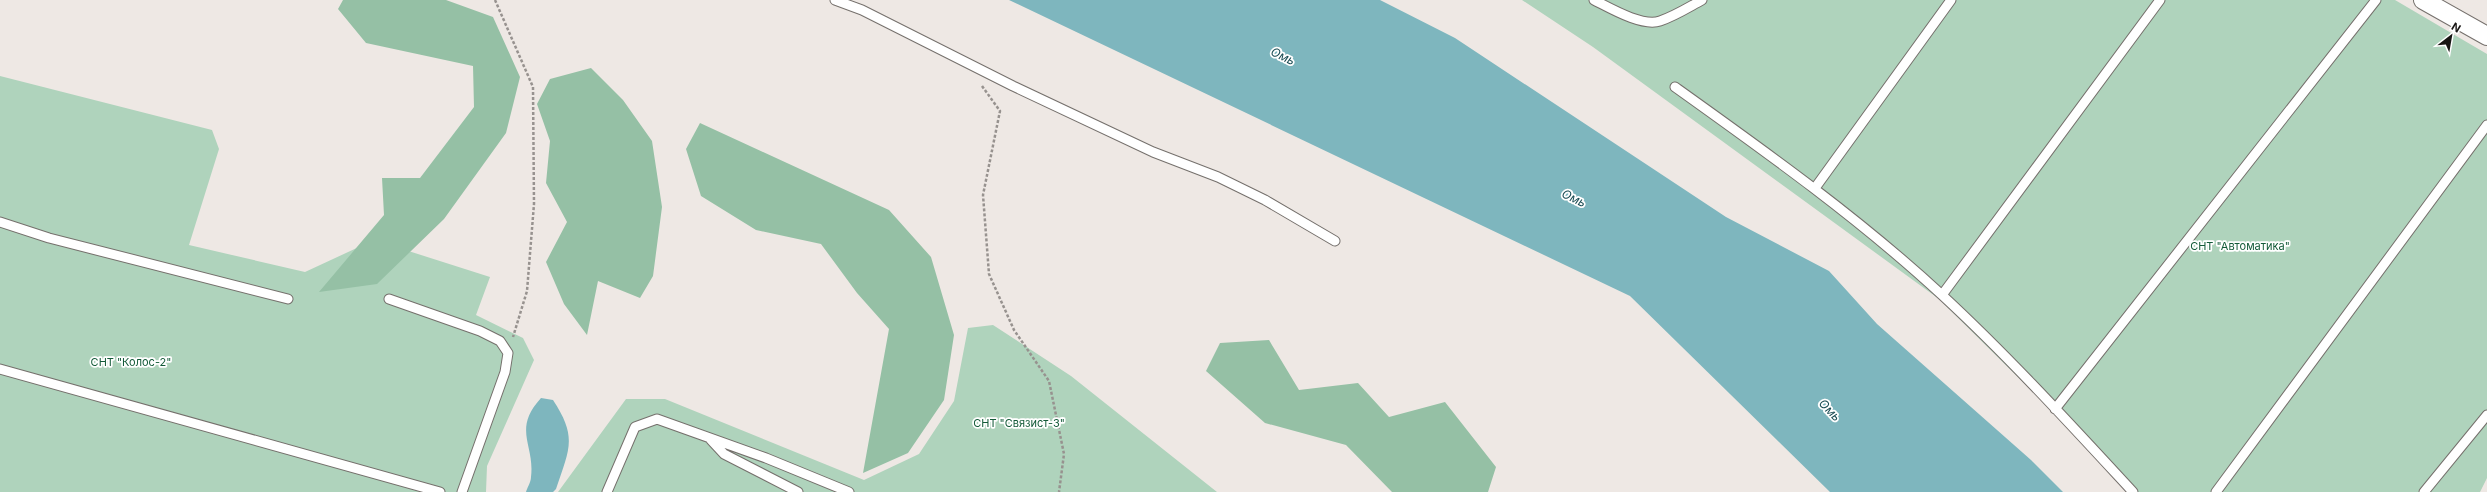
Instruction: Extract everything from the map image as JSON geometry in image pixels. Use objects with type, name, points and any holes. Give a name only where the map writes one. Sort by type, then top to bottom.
[{"type":"street","points":[[2423,0],[2487,36]]},
{"type":"lane","points":[[835,0],[862,10],[965,63],[1153,152],[1225,180],[1265,200],[1336,241]]},
{"type":"lane","points":[[1594,0],[1620,14],[1646,22],[1659,22],[1702,0]]},
{"type":"lane","points":[[1815,188],[1951,0]]},
{"type":"lane","points":[[1942,295],[2160,0]]},
{"type":"lane","points":[[2055,409],[2376,0]]},
{"type":"lane","points":[[1675,87],[1815,188],[1942,295],[2055,409],[2133,492]]},
{"type":"lane","points":[[2216,492],[2487,125]]},
{"type":"lane","points":[[0,222],[49,238],[288,299]]},
{"type":"lane","points":[[389,299],[480,331],[500,341],[508,353],[505,372],[462,492]]},
{"type":"lane","points":[[0,369],[440,492]]},
{"type":"lane","points":[[2424,492],[2487,415]]},
{"type":"lane","points":[[607,492],[635,427],[656,419],[766,458],[849,492]]},
{"type":"lane","points":[[710,438],[724,454],[798,492]]},
{"type":"path","points":[[495,0],[533,87],[534,204],[527,290],[508,353]]},
{"type":"path","points":[[965,63],[1000,111],[983,196],[989,274],[1014,330],[1049,381],[1064,454],[1059,492]]},
{"type":"green space","points":[[343,0],[446,0],[493,17],[520,77],[506,133],[444,219],[377,284],[319,292],[384,215],[382,178],[420,178],[474,107],[473,66],[366,43],[338,9]]},
{"type":"green space","name":"СНТ \"Автоматика\"","points":[[1522,0],[2395,0],[2487,54],[2487,478],[2480,492],[2134,492],[1939,299],[1593,47]]},
{"type":"green space","points":[[591,68],[623,100],[652,141],[662,207],[653,276],[640,298],[598,281],[587,335],[564,304],[546,262],[567,222],[546,183],[550,141],[537,104],[550,79]]},
{"type":"green space","name":"СНТ \"Колос-2\"","points":[[0,76],[212,130],[219,149],[189,245],[305,272],[374,240],[490,277],[476,315],[523,338],[534,360],[487,466],[486,492],[0,492]]},
{"type":"green space","points":[[700,123],[889,210],[931,257],[954,335],[944,400],[908,453],[863,473],[889,329],[857,293],[821,244],[756,230],[701,196],[686,149]]},
{"type":"green space","name":"СНТ \"Связист-3\"","points":[[993,325],[1071,376],[1217,492],[558,492],[626,399],[665,399],[864,480],[919,454],[954,401],[968,328]]},
{"type":"green space","points":[[1269,340],[1299,390],[1358,383],[1389,417],[1445,402],[1496,467],[1488,492],[1392,492],[1346,445],[1265,423],[1206,371],[1220,343]]},
{"type":"water","name":"Омь","points":[[1009,0],[1380,0],[1455,38],[1726,217],[1829,271],[1877,324],[2031,460],[2063,492],[1830,492],[1630,296]]},
{"type":"water","points":[[541,398],[553,400],[561,413],[566,424],[569,444],[565,464],[556,489],[553,492],[526,492],[531,479],[531,465],[526,428],[532,409]]}]
